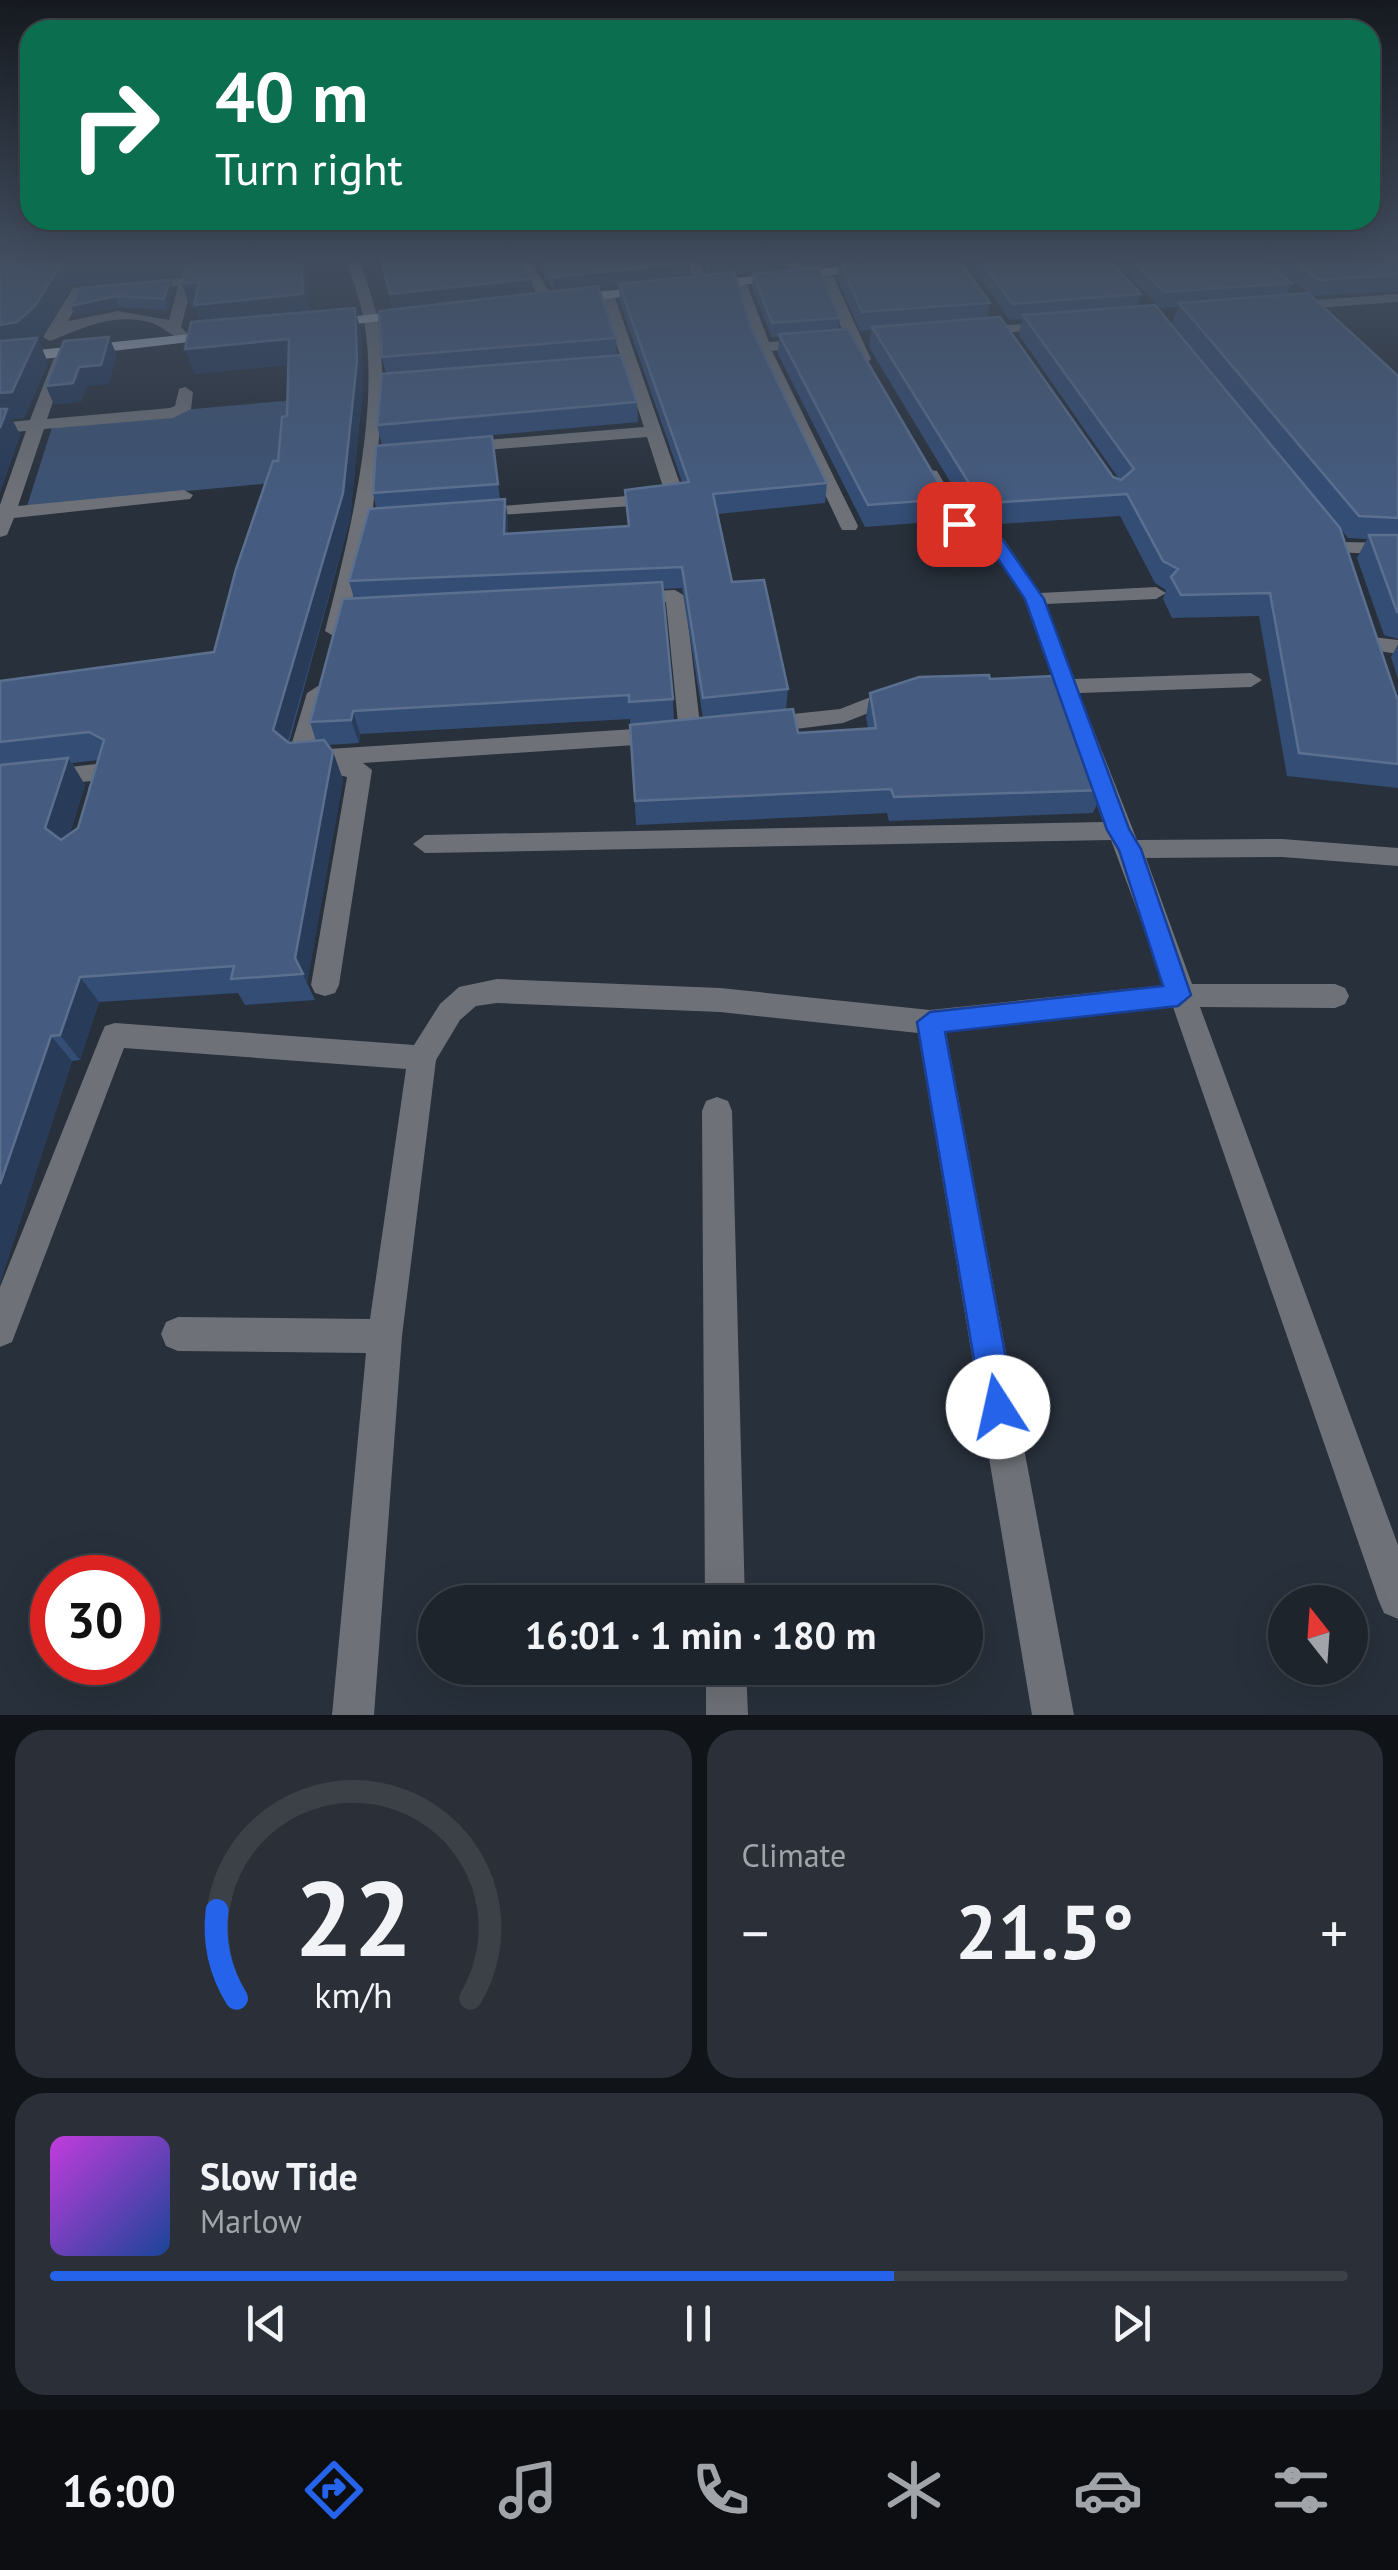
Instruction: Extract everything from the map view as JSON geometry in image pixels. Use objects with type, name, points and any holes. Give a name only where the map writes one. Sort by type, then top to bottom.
[{"type":"main road","points":[[0,359],[212,336]]},
{"type":"street","points":[[34,356],[51,336]]},
{"type":"street","points":[[372,336],[382,454],[373,520],[350,612],[327,658],[300,760],[700,732],[675,596],[616,599]]},
{"type":"street","points":[[461,514],[676,498],[654,431],[620,366],[615,336]]},
{"type":"street","points":[[759,336],[849,526]]},
{"type":"street","points":[[860,336],[882,390]]},
{"type":"street","points":[[1009,336],[1015,345]]},
{"type":"street","points":[[763,347],[862,339]]},
{"type":"street","points":[[63,352],[4,513],[184,495]]},
{"type":"street","points":[[376,386],[434,381]]},
{"type":"street","points":[[0,428],[173,413],[183,409],[185,392]]},
{"type":"street","points":[[447,448],[654,431]]},
{"type":"street","points":[[920,457],[959,524],[996,544],[1034,599],[1398,1598]]},
{"type":"street","points":[[1339,548],[1398,549]]},
{"type":"street","points":[[1034,599],[1156,593]]},
{"type":"street","points":[[1373,644],[1398,647]]},
{"type":"street","points":[[1010,688],[1251,680]]},
{"type":"street","points":[[748,726],[843,716],[883,697],[914,690]]},
{"type":"street","points":[[325,985],[360,770],[347,769],[350,758]]},
{"type":"street","points":[[0,783],[106,771],[90,821]]},
{"type":"street","points":[[425,844],[1124,840],[1398,858]]},
{"type":"street","points":[[353,1715],[385,1336],[422,1058],[450,1012],[468,995],[496,991],[720,1000],[930,1022],[1178,995],[1335,996]]},
{"type":"street","points":[[930,1022],[1054,1715]]},
{"type":"street","points":[[0,1329],[115,1036],[422,1058]]},
{"type":"street","points":[[717,1110],[725,1585]]},
{"type":"street","points":[[178,1334],[385,1336]]},
{"type":"street","points":[[726,1685],[727,1715]]},
{"type":"shaded area","points":[[295,400],[272,483],[27,506],[54,421]]},
{"type":"building","points":[[188,336],[356,336],[357,361],[343,493],[273,730],[289,743],[324,740],[333,752],[295,958],[303,974],[231,979],[234,966],[80,977],[60,1035],[51,1036],[0,1184],[0,765],[68,758],[45,828],[61,840],[78,828],[104,740],[89,732],[0,742],[0,681],[214,652],[236,569],[273,461],[278,461],[282,417],[287,416],[289,339],[185,349]]},
{"type":"building","points":[[381,336],[616,338],[382,357]]},
{"type":"building","points":[[637,336],[755,336],[827,483],[713,494],[732,582],[764,580],[788,689],[703,698],[682,567],[349,581],[369,509],[505,499],[504,534],[629,526],[625,490],[689,482]]},
{"type":"building","points":[[780,336],[852,336],[948,499],[868,505]]},
{"type":"building","points":[[878,336],[1013,336],[1113,477],[1121,480],[1134,469],[1038,336],[1181,336],[1340,528],[1398,701],[1398,764],[1299,753],[1270,593],[1181,595],[1171,577],[1178,569],[1163,561],[1127,494],[989,503],[977,496]]},
{"type":"building","points":[[1207,336],[1355,336],[1398,376],[1398,518],[1359,516]]},
{"type":"building","points":[[109,337],[101,365],[79,367],[73,383],[46,386],[64,341]]},
{"type":"building","points":[[37,338],[12,392],[0,393],[0,341]]},
{"type":"building","points":[[621,355],[637,402],[377,425],[382,374]]},
{"type":"building","points":[[0,409],[7,409],[0,428]]},
{"type":"building","points":[[492,436],[498,484],[373,493],[376,446]]},
{"type":"building","points":[[1369,535],[1398,535],[1398,612],[1397,612]]},
{"type":"building","points":[[662,582],[673,699],[629,702],[629,695],[353,711],[351,720],[310,722],[343,599]]},
{"type":"building","points":[[989,675],[990,679],[1054,676],[1103,790],[894,797],[891,789],[635,801],[630,725],[793,709],[798,733],[876,728],[870,693],[919,677]]},
{"type":"route","points":[[959,524],[996,544],[1034,599],[1118,830],[1130,849],[1178,995],[930,1022],[998,1407]]}]
